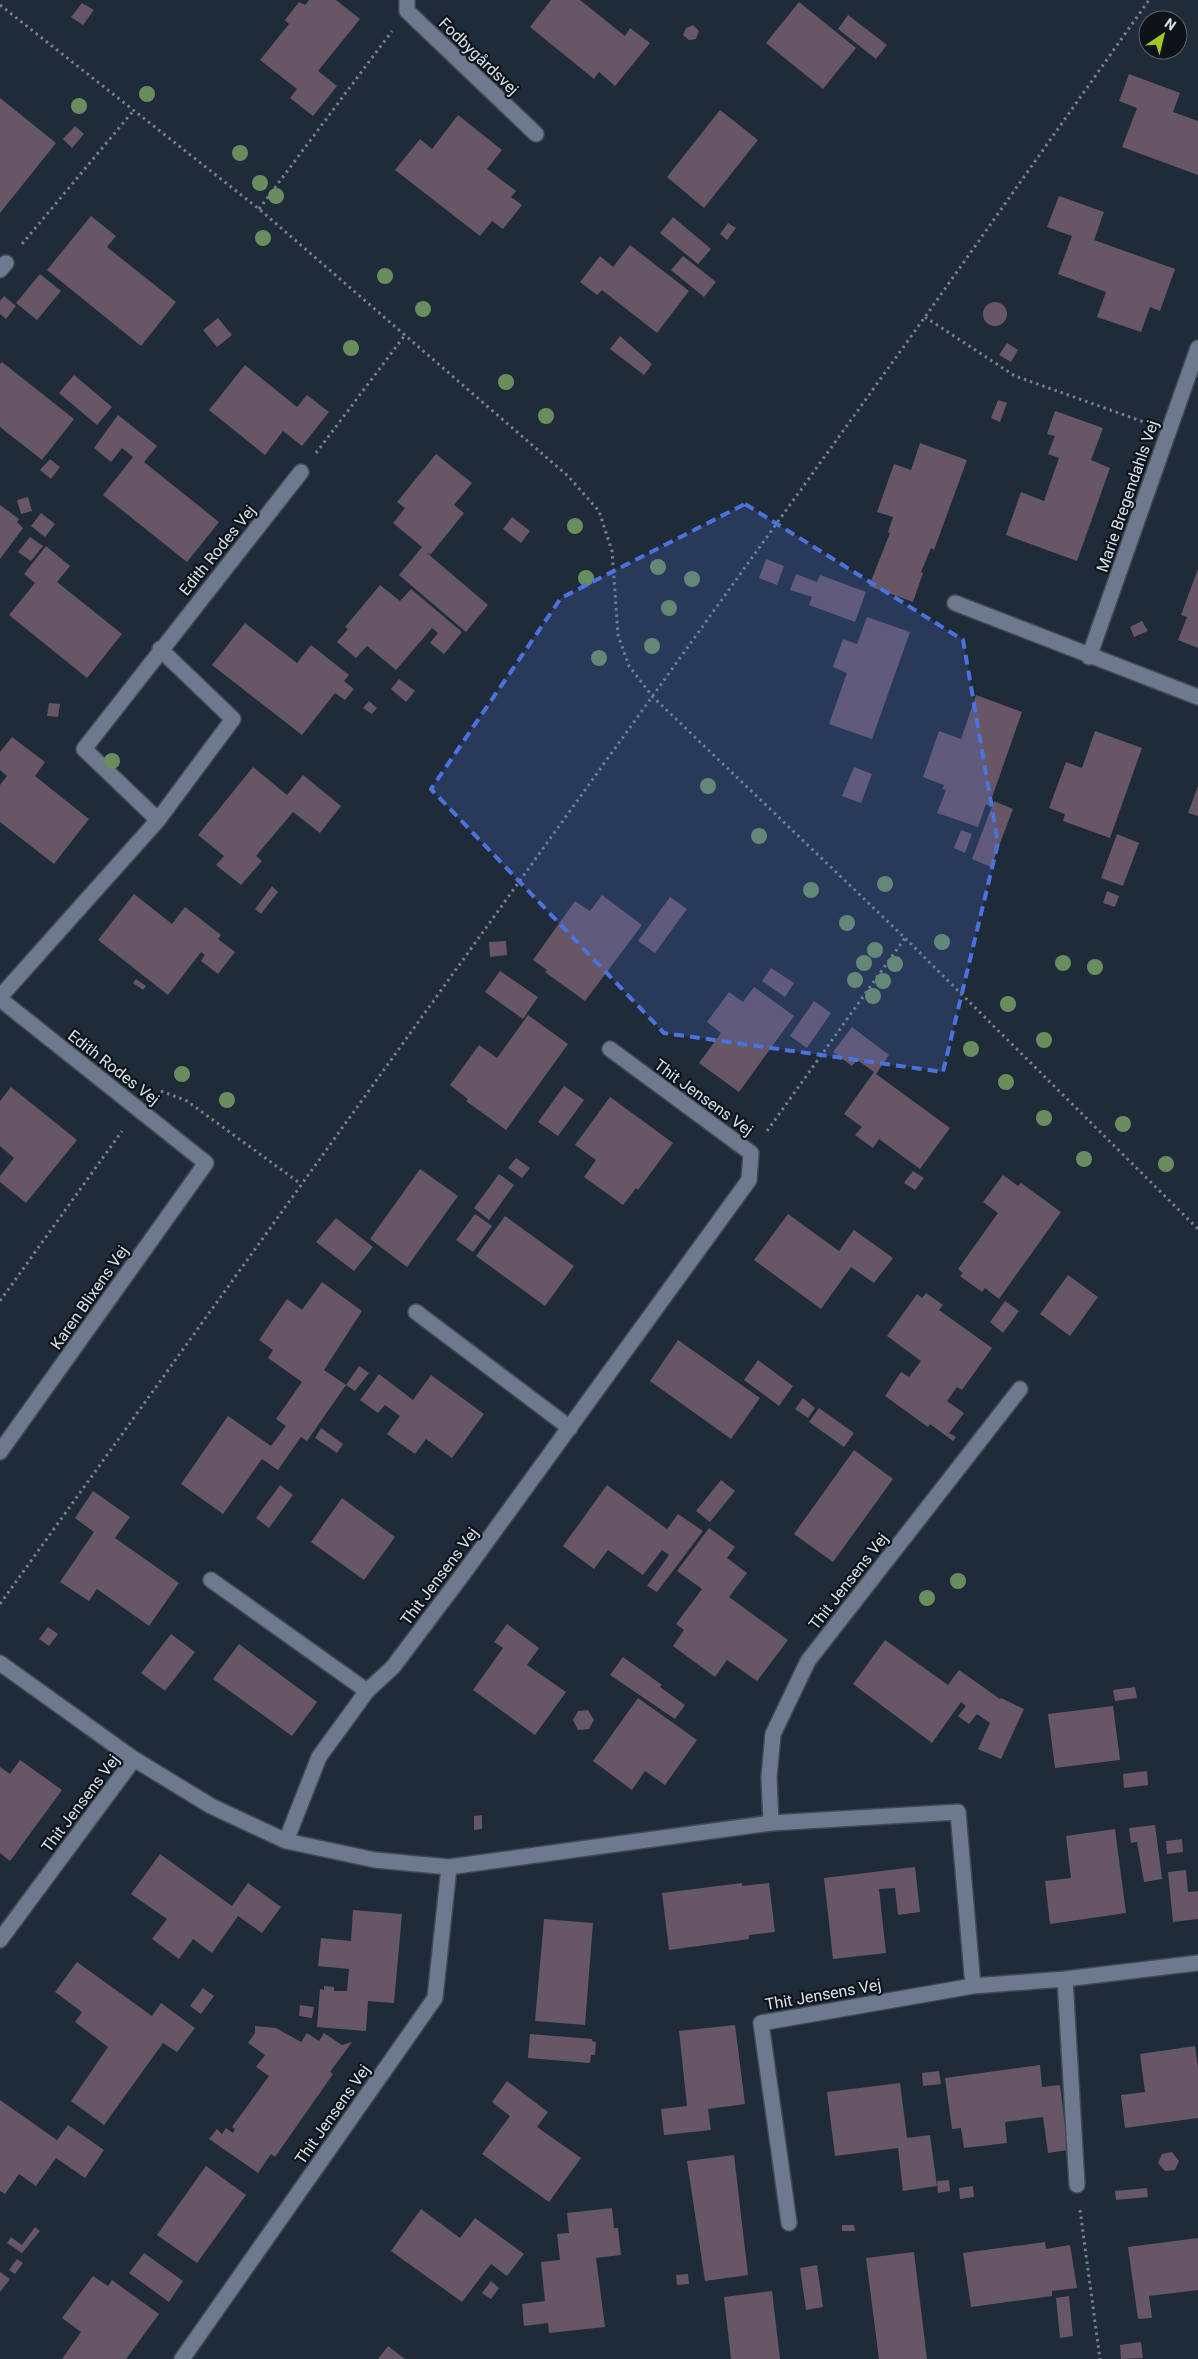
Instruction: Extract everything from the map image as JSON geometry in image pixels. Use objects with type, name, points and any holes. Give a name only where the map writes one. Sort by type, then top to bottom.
[{"type":"street","name":"Fodbygårdsvej","points":[[407,6],[536,134]]},
{"type":"street","name":"Marie Bregendahls Vej","points":[[1089,656],[1198,348]]},
{"type":"street","name":"Edith Rodes Vej","points":[[158,820],[84,749],[160,649],[301,472]]},
{"type":"street","points":[[956,604],[1198,697]]},
{"type":"street","name":"Edith Rodes Vej","points":[[160,649],[233,720],[158,820],[0,998],[206,1163]]},
{"type":"street","name":"Thit Jensens Vej","points":[[286,1841],[319,1758],[367,1692],[393,1667],[570,1428],[749,1180],[751,1153],[610,1049]]},
{"type":"street","name":"Karen Blixens Vej","points":[[0,1452],[206,1163]]},
{"type":"street","points":[[416,1312],[570,1428]]},
{"type":"street","name":"Thit Jensens Vej","points":[[771,1823],[769,1777],[773,1734],[808,1661],[1020,1389]]},
{"type":"street","points":[[211,1580],[367,1692]]},
{"type":"street","name":"Thit Jensens Vej","points":[[0,1663],[134,1759],[212,1806],[286,1841],[375,1860],[449,1867],[771,1823],[958,1812],[973,1986]]},
{"type":"street","name":"Thit Jensens Vej","points":[[0,1940],[134,1759]]},
{"type":"street","name":"Thit Jensens Vej","points":[[182,2359],[435,1998],[449,1867]]},
{"type":"street","name":"Thit Jensens Vej","points":[[789,2223],[761,2023],[973,1986],[1065,1979],[1198,1963]]},
{"type":"street","points":[[1065,1979],[1077,2185]]},
{"type":"path","points":[[0,1604],[653,697],[1149,0]]},
{"type":"path","points":[[0,5],[259,209],[568,476],[599,511],[612,551],[618,635],[629,666],[653,697],[905,938],[1198,1229]]},
{"type":"path","points":[[259,209],[407,6]]},
{"type":"path","points":[[3,266],[134,110]]},
{"type":"path","points":[[925,317],[1015,376],[1169,431]]},
{"type":"path","points":[[301,472],[405,335]]},
{"type":"path","points":[[751,1153],[905,938]]},
{"type":"path","points":[[0,1301],[139,1108],[162,1090],[186,1101],[301,1184]]},
{"type":"path","points":[[1077,2185],[1100,2359]]},
{"type":"highlighted area","points":[[745,504],[963,640],[998,843],[943,1072],[664,1033],[431,789],[561,598]]},
{"type":"building","points":[[309,0],[336,0],[360,19],[318,71],[337,86],[313,116],[290,98],[297,89],[260,60],[289,24],[285,20],[299,2],[305,5]]},
{"type":"building","points":[[551,0],[580,0],[625,36],[630,28],[650,43],[615,86],[599,72],[594,79],[530,27]]},
{"type":"building","points":[[799,2],[856,48],[823,89],[766,43]]},
{"type":"building","points":[[82,3],[94,10],[83,25],[71,17]]},
{"type":"building","points":[[848,15],[887,45],[876,59],[838,29]]},
{"type":"building","points":[[693,25],[699,31],[696,39],[689,40],[683,35],[686,28]]},
{"type":"building","points":[[1129,74],[1180,93],[1173,112],[1198,121],[1198,175],[1122,147],[1137,108],[1119,101]]},
{"type":"building","points":[[0,98],[56,143],[0,213]]},
{"type":"building","points":[[720,110],[758,140],[704,208],[667,177]]},
{"type":"building","points":[[458,115],[502,150],[487,169],[516,191],[511,197],[522,205],[503,229],[492,221],[480,236],[395,170],[420,139],[432,149]]},
{"type":"building","points":[[75,126],[84,134],[72,148],[63,139]]},
{"type":"building","points":[[1059,196],[1104,212],[1094,240],[1175,269],[1160,311],[1150,307],[1141,332],[1097,317],[1106,292],[1058,274],[1072,236],[1047,227]]},
{"type":"building","points":[[91,216],[116,236],[107,247],[176,302],[141,346],[47,270]]},
{"type":"building","points":[[673,217],[711,249],[698,264],[660,233]]},
{"type":"building","points":[[728,223],[736,228],[727,240],[720,234]]},
{"type":"building","points":[[630,245],[689,291],[657,333],[602,290],[597,295],[580,282],[600,256],[613,267]]},
{"type":"building","points":[[683,256],[716,282],[704,297],[671,270]]},
{"type":"building","points":[[40,274],[61,291],[37,320],[16,303]]},
{"type":"building","points":[[4,296],[16,306],[6,319],[0,314],[0,301]]},
{"type":"building","points":[[995,302],[1003,306],[1007,314],[1003,322],[995,326],[987,322],[983,314],[987,306]]},
{"type":"building","points":[[218,318],[232,335],[217,347],[203,330]]},
{"type":"building","points":[[620,336],[652,364],[644,375],[610,349]]},
{"type":"building","points":[[1007,343],[1018,350],[1011,362],[999,355]]},
{"type":"building","points":[[2,362],[74,419],[42,460],[0,427],[0,364]]},
{"type":"building","points":[[245,365],[297,407],[307,395],[329,412],[302,446],[283,431],[265,455],[209,410]]},
{"type":"building","points":[[74,375],[112,407],[97,425],[59,393]]},
{"type":"building","points":[[998,400],[1007,403],[1000,422],[991,418]]},
{"type":"building","points":[[1055,411],[1103,428],[1091,460],[1110,468],[1077,561],[1006,535],[1021,492],[1044,501],[1059,458],[1048,454],[1055,436],[1047,434]]},
{"type":"building","points":[[118,415],[157,446],[144,462],[219,522],[187,562],[103,495],[133,457],[122,448],[111,462],[94,448]]},
{"type":"building","points":[[920,443],[967,460],[934,550],[931,548],[921,572],[923,573],[913,602],[869,586],[890,533],[888,532],[893,517],[877,512],[894,464],[911,470]]},
{"type":"building","points":[[436,454],[472,483],[454,505],[464,513],[431,554],[427,553],[488,605],[466,632],[399,575],[422,547],[393,523],[405,508],[397,502]]},
{"type":"building","points":[[50,459],[60,467],[51,479],[40,470]]},
{"type":"building","points":[[28,497],[32,511],[21,514],[17,500]]},
{"type":"building","points":[[0,505],[19,519],[17,522],[23,528],[0,559]]},
{"type":"building","points":[[41,513],[55,524],[45,537],[31,526]]},
{"type":"building","points":[[512,517],[530,531],[521,543],[503,529]]},
{"type":"building","points":[[30,537],[43,546],[31,561],[18,552]]},
{"type":"building","points":[[46,546],[70,566],[57,582],[122,634],[87,678],[9,615],[35,583],[24,574]]},
{"type":"building","points":[[766,559],[784,566],[777,585],[759,578]]},
{"type":"building","points":[[1198,569],[1198,648],[1178,640],[1187,617],[1181,615]]},
{"type":"building","points":[[796,574],[817,582],[820,575],[866,592],[855,622],[809,605],[812,597],[790,590]]},
{"type":"building","points":[[380,585],[400,601],[411,589],[462,632],[444,654],[430,643],[438,633],[432,628],[396,670],[367,646],[356,658],[337,642],[348,629],[345,627]]},
{"type":"building","points":[[867,617],[910,632],[872,739],[829,724],[847,673],[833,667],[843,639],[857,644]]},
{"type":"building","points":[[1142,621],[1148,631],[1134,637],[1130,627]]},
{"type":"building","points":[[245,623],[297,663],[311,645],[349,675],[344,681],[354,689],[345,700],[335,693],[302,735],[212,665]]},
{"type":"building","points":[[399,679],[415,691],[406,702],[391,689]]},
{"type":"building","points":[[976,695],[1022,712],[989,806],[986,804],[978,827],[937,813],[946,790],[942,789],[944,785],[923,777],[939,731],[961,739]]},
{"type":"building","points":[[369,701],[377,708],[372,714],[363,708]]},
{"type":"building","points":[[49,703],[60,704],[58,717],[47,716]]},
{"type":"building","points":[[1095,731],[1142,748],[1110,838],[1063,821],[1065,814],[1049,808],[1066,762],[1082,768]]},
{"type":"building","points":[[12,737],[45,762],[35,776],[89,819],[54,864],[0,822],[0,785],[7,776],[0,770],[0,752]]},
{"type":"building","points":[[253,767],[287,795],[303,775],[341,806],[320,833],[293,812],[256,856],[262,861],[241,885],[216,865],[224,856],[198,835]]},
{"type":"building","points":[[854,767],[872,774],[861,803],[842,796]]},
{"type":"building","points":[[1198,786],[1198,816],[1188,813]]},
{"type":"building","points":[[994,801],[1013,809],[991,867],[972,859]]},
{"type":"building","points":[[961,830],[972,834],[965,853],[954,848]]},
{"type":"building","points":[[1117,834],[1139,843],[1123,886],[1101,878]]},
{"type":"building","points":[[272,886],[278,892],[261,914],[255,909]]},
{"type":"building","points":[[1107,891],[1119,896],[1115,907],[1103,903]]},
{"type":"building","points":[[134,894],[172,924],[185,907],[221,935],[218,939],[235,952],[218,974],[201,961],[205,955],[201,952],[168,995],[98,940]]},
{"type":"building","points":[[602,895],[642,925],[585,1001],[545,972],[547,970],[533,960],[575,901],[590,911]]},
{"type":"building","points":[[670,897],[687,909],[655,953],[638,941]]},
{"type":"building","points":[[506,941],[507,955],[490,957],[489,942]]},
{"type":"building","points":[[771,968],[794,983],[785,997],[762,981]]},
{"type":"building","points":[[500,971],[538,997],[523,1019],[485,992]]},
{"type":"building","points":[[136,979],[146,986],[143,990],[133,983]]},
{"type":"building","points":[[754,987],[794,1016],[739,1092],[699,1063],[721,1033],[707,1022],[729,992],[743,1002]]},
{"type":"building","points":[[814,1001],[831,1013],[807,1048],[790,1036]]},
{"type":"building","points":[[528,1015],[568,1044],[506,1130],[466,1101],[468,1099],[450,1085],[479,1045],[497,1058]]},
{"type":"building","points":[[852,1027],[889,1055],[876,1074],[950,1128],[920,1169],[879,1139],[873,1148],[855,1135],[862,1127],[844,1114],[874,1072],[857,1060],[852,1066],[833,1052]]},
{"type":"building","points":[[564,1086],[584,1100],[558,1136],[538,1122]]},
{"type":"building","points":[[11,1087],[77,1140],[26,1203],[0,1182],[0,1176],[14,1158],[0,1146],[0,1101]]},
{"type":"building","points":[[610,1097],[673,1143],[638,1190],[636,1188],[623,1205],[584,1177],[596,1160],[575,1145]]},
{"type":"building","points":[[516,1158],[530,1168],[522,1178],[508,1168]]},
{"type":"building","points":[[420,1169],[458,1196],[407,1267],[370,1239]]},
{"type":"building","points":[[913,1171],[924,1178],[915,1190],[904,1183]]},
{"type":"building","points":[[499,1174],[514,1185],[489,1220],[474,1208]]},
{"type":"building","points":[[1003,1175],[1018,1186],[1021,1183],[1061,1212],[999,1299],[985,1288],[982,1292],[960,1276],[963,1273],[958,1269],[998,1213],[983,1202]]},
{"type":"building","points":[[475,1214],[492,1226],[473,1252],[456,1240]]},
{"type":"building","points":[[788,1214],[839,1251],[854,1230],[893,1258],[874,1283],[851,1267],[821,1309],[754,1260]]},
{"type":"building","points":[[505,1216],[574,1266],[545,1306],[476,1256]]},
{"type":"building","points":[[336,1218],[373,1247],[354,1271],[316,1242]]},
{"type":"building","points":[[1068,1275],[1098,1297],[1070,1336],[1040,1314]]},
{"type":"building","points":[[322,1282],[362,1311],[324,1370],[346,1385],[307,1441],[301,1437],[278,1470],[262,1459],[223,1514],[181,1484],[228,1416],[271,1446],[286,1426],[276,1419],[302,1382],[268,1358],[273,1350],[259,1340],[287,1299],[302,1310]]},
{"type":"building","points":[[926,1293],[943,1305],[939,1310],[992,1348],[962,1390],[957,1387],[947,1401],[964,1413],[949,1433],[956,1437],[953,1441],[930,1424],[928,1427],[885,1396],[901,1372],[909,1377],[921,1361],[887,1336],[917,1294],[922,1298]]},
{"type":"building","points":[[1005,1301],[1019,1311],[1003,1333],[990,1322]]},
{"type":"building","points":[[678,1340],[760,1398],[731,1439],[650,1381]]},
{"type":"building","points":[[758,1360],[793,1386],[779,1406],[744,1380]]},
{"type":"building","points":[[359,1366],[369,1373],[355,1391],[346,1385]]},
{"type":"building","points":[[379,1374],[413,1400],[431,1375],[484,1414],[452,1458],[426,1439],[415,1454],[387,1434],[400,1416],[385,1405],[378,1413],[360,1400]]},
{"type":"building","points":[[803,1398],[815,1408],[808,1418],[795,1409]]},
{"type":"building","points":[[819,1408],[854,1433],[844,1447],[809,1422]]},
{"type":"building","points":[[321,1428],[343,1444],[337,1453],[315,1438]]},
{"type":"building","points":[[854,1450],[893,1479],[833,1562],[794,1534]]},
{"type":"building","points":[[721,1480],[735,1491],[710,1522],[696,1511]]},
{"type":"building","points":[[280,1485],[293,1495],[269,1528],[256,1518]]},
{"type":"building","points":[[607,1485],[667,1529],[678,1514],[703,1531],[657,1592],[647,1586],[669,1555],[662,1550],[643,1575],[608,1550],[594,1569],[563,1546]]},
{"type":"building","points":[[93,1491],[130,1517],[115,1538],[179,1583],[149,1626],[97,1589],[89,1601],[60,1582],[94,1532],[75,1518]]},
{"type":"building","points":[[342,1498],[395,1537],[364,1580],[311,1542]]},
{"type":"building","points":[[709,1528],[735,1547],[727,1558],[747,1573],[729,1597],[788,1640],[757,1681],[727,1660],[715,1677],[673,1646],[684,1630],[676,1624],[702,1589],[677,1571]]},
{"type":"building","points":[[507,1624],[539,1648],[527,1665],[566,1692],[535,1735],[473,1690],[503,1648],[494,1642]]},
{"type":"building","points":[[48,1627],[58,1634],[49,1646],[39,1639]]},
{"type":"building","points":[[171,1634],[195,1652],[165,1691],[141,1673]]},
{"type":"building","points":[[885,1640],[948,1685],[959,1670],[1000,1699],[1024,1709],[1001,1759],[978,1749],[990,1723],[977,1714],[969,1724],[958,1716],[966,1706],[961,1702],[932,1743],[853,1684]]},
{"type":"building","points":[[239,1644],[317,1702],[292,1736],[213,1679]]},
{"type":"building","points":[[623,1657],[662,1685],[660,1687],[685,1705],[675,1719],[610,1675]]},
{"type":"building","points":[[1135,1687],[1137,1698],[1115,1701],[1113,1690]]},
{"type":"building","points":[[638,1698],[697,1740],[665,1785],[645,1771],[632,1790],[593,1761]]},
{"type":"building","points":[[1113,1706],[1120,1760],[1055,1768],[1048,1714]]},
{"type":"building","points":[[588,1710],[594,1720],[589,1729],[578,1730],[573,1720],[578,1711]]},
{"type":"building","points":[[20,1760],[62,1790],[10,1861],[0,1853],[0,1767],[10,1774]]},
{"type":"building","points":[[1147,1771],[1148,1785],[1124,1788],[1123,1774]]},
{"type":"building","points":[[482,1815],[482,1829],[474,1830],[474,1816]]},
{"type":"building","points":[[1155,1825],[1162,1879],[1144,1882],[1137,1842],[1131,1843],[1129,1828]]},
{"type":"building","points":[[1115,1829],[1126,1913],[1050,1924],[1045,1881],[1071,1878],[1066,1836]]},
{"type":"building","points":[[1182,1839],[1183,1852],[1167,1854],[1166,1841]]},
{"type":"building","points":[[160,1854],[232,1906],[248,1883],[281,1907],[262,1933],[238,1916],[212,1953],[193,1939],[179,1959],[152,1939],[167,1919],[131,1894]]},
{"type":"building","points":[[915,1867],[920,1912],[898,1915],[895,1888],[879,1889],[886,1953],[833,1959],[824,1878]]},
{"type":"building","points":[[1186,1870],[1188,1892],[1198,1891],[1198,1919],[1173,1922],[1168,1872]]},
{"type":"building","points":[[742,1883],[742,1886],[769,1883],[775,1932],[749,1935],[749,1939],[669,1950],[662,1893]]},
{"type":"building","points":[[353,1910],[402,1914],[394,2003],[368,2001],[366,2031],[317,2027],[320,1989],[324,1990],[324,1986],[334,1987],[334,1991],[347,1991],[349,1969],[318,1966],[321,1938],[351,1941]]},
{"type":"building","points":[[544,1919],[593,1923],[585,2025],[535,2021]]},
{"type":"building","points":[[77,1962],[152,2016],[161,2003],[195,2028],[177,2052],[163,2043],[104,2125],[71,2101],[108,2047],[75,2022],[82,2012],[55,1992]]},
{"type":"building","points":[[203,1988],[214,1996],[201,2014],[190,2006]]},
{"type":"building","points":[[300,2005],[314,2007],[312,2018],[299,2016]]},
{"type":"building","points":[[735,2025],[745,2104],[708,2109],[711,2130],[664,2135],[661,2109],[687,2106],[679,2031]]},
{"type":"building","points":[[255,2026],[276,2028],[301,2042],[307,2033],[319,2041],[324,2033],[342,2045],[352,2042],[330,2072],[333,2074],[275,2157],[271,2154],[258,2173],[209,2139],[217,2129],[222,2134],[226,2128],[233,2133],[235,2129],[232,2127],[269,2076],[256,2067],[265,2055],[248,2043],[255,2033]]},
{"type":"building","points":[[530,2034],[592,2039],[592,2041],[596,2042],[595,2055],[591,2055],[590,2063],[528,2058]]},
{"type":"building","points":[[1195,2046],[1198,2068],[1198,2118],[1125,2128],[1121,2095],[1145,2092],[1140,2054]]},
{"type":"building","points":[[1040,2065],[1042,2087],[1060,2085],[1068,2150],[1048,2153],[1043,2117],[1005,2122],[1007,2143],[964,2148],[961,2128],[952,2129],[945,2078]]},
{"type":"building","points":[[939,2071],[941,2084],[923,2086],[922,2073]]},
{"type":"building","points":[[507,2081],[548,2112],[537,2127],[581,2158],[549,2202],[482,2154],[510,2116],[492,2102]]},
{"type":"building","points":[[900,2083],[907,2138],[930,2135],[937,2186],[903,2191],[898,2148],[835,2156],[827,2092]]},
{"type":"building","points":[[0,2100],[57,2140],[68,2125],[104,2150],[85,2178],[56,2158],[36,2186],[19,2174],[5,2194],[0,2191]]},
{"type":"building","points":[[1172,2152],[1179,2161],[1175,2170],[1165,2171],[1158,2163],[1162,2154]]},
{"type":"building","points":[[734,2155],[748,2275],[705,2281],[687,2161]]},
{"type":"building","points":[[206,2166],[246,2195],[197,2263],[157,2235]]},
{"type":"building","points":[[949,2180],[950,2191],[938,2193],[937,2181]]},
{"type":"building","points":[[973,2186],[974,2197],[960,2199],[959,2188]]},
{"type":"building","points":[[1147,2188],[1148,2197],[1116,2200],[1115,2191]]},
{"type":"building","points":[[612,2208],[614,2228],[618,2228],[621,2255],[596,2258],[605,2327],[549,2333],[548,2323],[524,2326],[522,2304],[545,2301],[541,2262],[560,2260],[557,2234],[569,2233],[567,2213]]},
{"type":"building","points":[[421,2209],[460,2238],[475,2218],[524,2254],[507,2276],[491,2264],[462,2302],[391,2251]]},
{"type":"building","points":[[842,2225],[854,2225],[855,2231],[842,2231]]},
{"type":"building","points":[[35,2227],[40,2231],[22,2253],[7,2243],[11,2237],[22,2245]]},
{"type":"building","points":[[1198,2238],[1198,2290],[1149,2296],[1152,2318],[1138,2319],[1128,2247]]},
{"type":"building","points":[[1045,2242],[1046,2249],[1070,2245],[1077,2288],[1052,2291],[1052,2296],[971,2307],[963,2253]]},
{"type":"building","points":[[914,2252],[927,2359],[879,2359],[866,2258]]},
{"type":"building","points":[[144,2253],[183,2281],[169,2302],[129,2273]]},
{"type":"building","points":[[17,2259],[23,2263],[15,2274],[9,2270]]},
{"type":"building","points":[[817,2265],[823,2307],[806,2310],[800,2268]]},
{"type":"building","points":[[0,2272],[10,2279],[0,2292]]},
{"type":"building","points":[[688,2274],[689,2284],[677,2285],[676,2275]]},
{"type":"building","points":[[93,2276],[108,2286],[112,2280],[159,2314],[126,2359],[62,2359],[81,2332],[62,2318]]},
{"type":"building","points":[[491,2281],[499,2288],[491,2299],[482,2293]]},
{"type":"building","points":[[772,2291],[780,2359],[731,2359],[724,2297]]},
{"type":"building","points":[[1069,2296],[1073,2336],[1060,2338],[1056,2298]]},
{"type":"building","points":[[1141,2342],[1143,2358],[1121,2359],[1120,2345]]},
{"type":"building","points":[[388,2346],[405,2359],[378,2359]]}]
